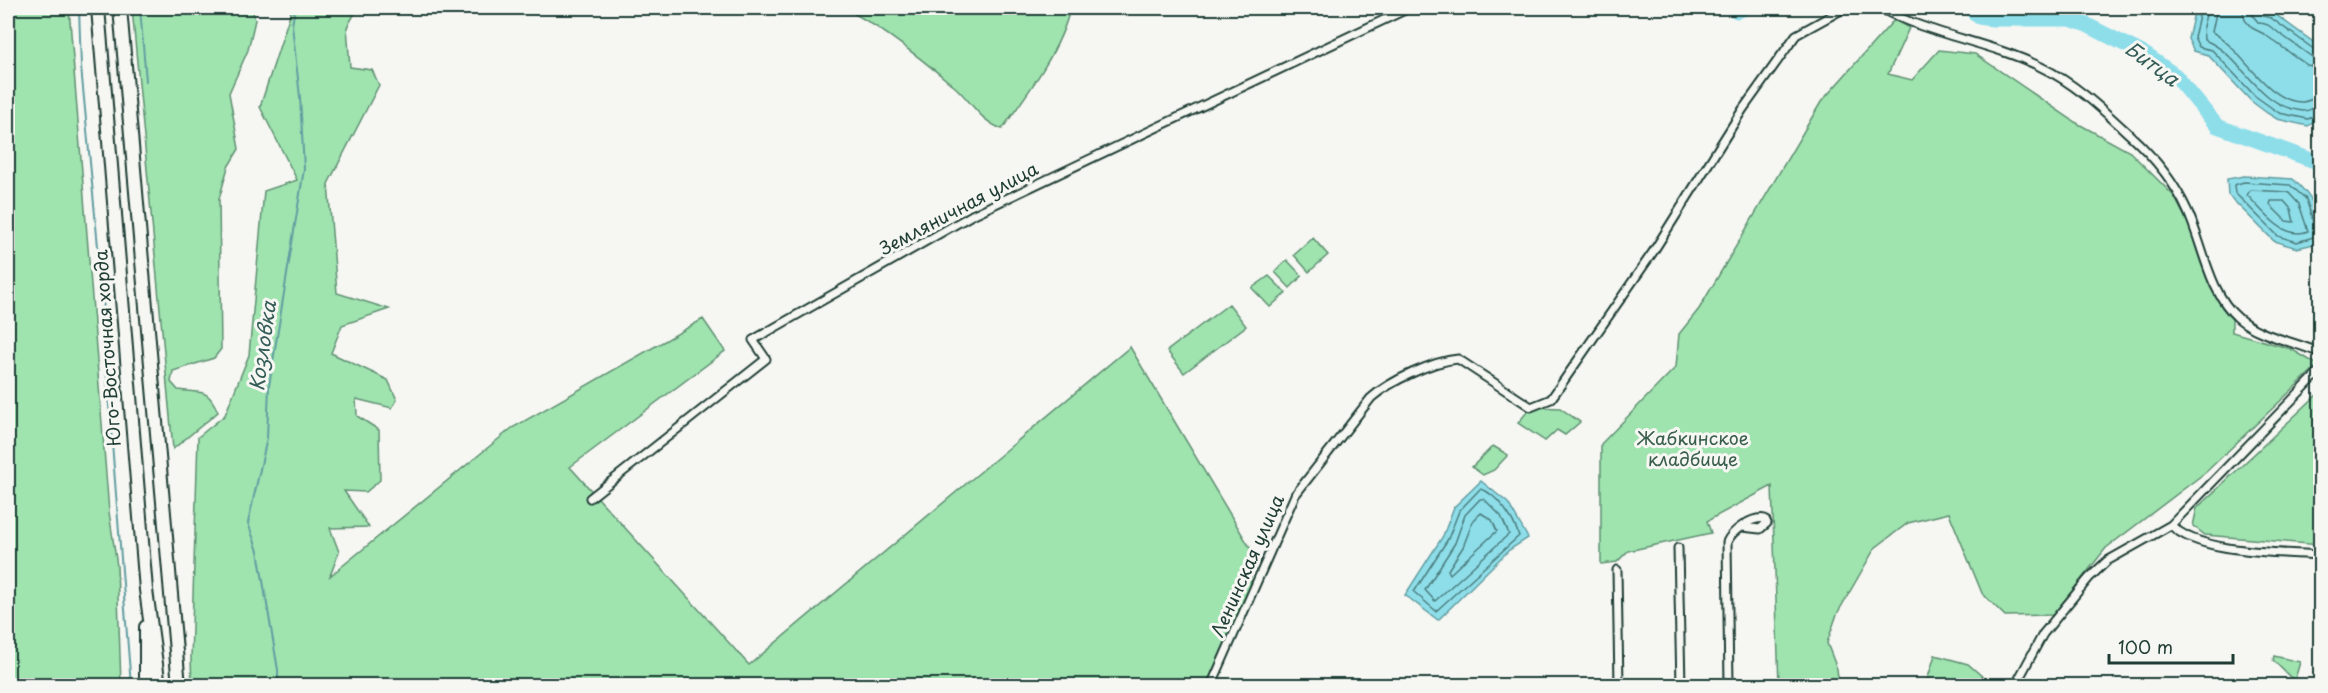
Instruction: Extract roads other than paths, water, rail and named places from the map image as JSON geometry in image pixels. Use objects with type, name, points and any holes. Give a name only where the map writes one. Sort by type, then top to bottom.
[{"type":"main road","name":"Юго-Восточная хорда","points":[[98,8],[146,590],[159,686]]},
{"type":"main road","points":[[120,8],[179,686]]},
{"type":"main road","points":[[146,590],[146,686]]},
{"type":"street","name":"Земляничная улица","points":[[590,498],[766,359],[753,340],[972,215],[1409,8]]},
{"type":"street","name":"Ленинская улица","points":[[1210,686],[1295,495],[1341,434],[1382,388],[1445,360],[1458,359],[1531,407],[1551,399],[1653,252],[1743,109],[1796,35],[1845,8]]},
{"type":"street","points":[[1880,8],[1900,19],[1995,49],[2043,68],[2085,96],[2133,138],[2164,171],[2187,210],[2220,293],[2237,318],[2250,327],[2320,353]]},
{"type":"street","points":[[2014,686],[2043,634],[2089,578],[2107,561],[2171,525],[2320,371]]},
{"type":"street","points":[[2171,525],[2183,535],[2204,544],[2320,555]]},
{"type":"street","points":[[1729,686],[1727,542],[1731,534],[1742,527]]},
{"type":"street","points":[[1678,548],[1681,686]]},
{"type":"street","points":[[1617,570],[1619,686]]},
{"type":"water","points":[[2195,8],[2261,8],[2272,12],[2320,47],[2320,118],[2308,126],[2277,119],[2251,101],[2208,55],[2194,51],[2188,39]]},
{"type":"water","points":[[2244,176],[2293,179],[2311,199],[2319,221],[2320,240],[2314,244],[2297,248],[2274,241],[2228,195],[2227,179]]},
{"type":"water","points":[[1481,481],[1508,503],[1528,538],[1509,550],[1438,620],[1405,595],[1443,536],[1454,507]]},
{"type":"waterway","points":[[79,8],[81,67],[106,331],[106,366],[131,686]]},
{"type":"waterway","points":[[140,8],[146,81]]},
{"type":"waterway","name":"Козловка","points":[[278,686],[278,670],[258,551],[248,523],[267,438],[269,386],[304,169],[300,97],[292,25],[295,8]]},
{"type":"waterway","name":"Битца","points":[[1732,8],[1737,11],[1746,8]]},
{"type":"waterway","name":"Битца","points":[[1969,8],[1979,17],[1991,19],[2070,19],[2087,25],[2146,55],[2176,76],[2217,126],[2320,163]]},
{"type":"park label","name":"Жабкинское кладбище","points":[[1693,449]]}]
